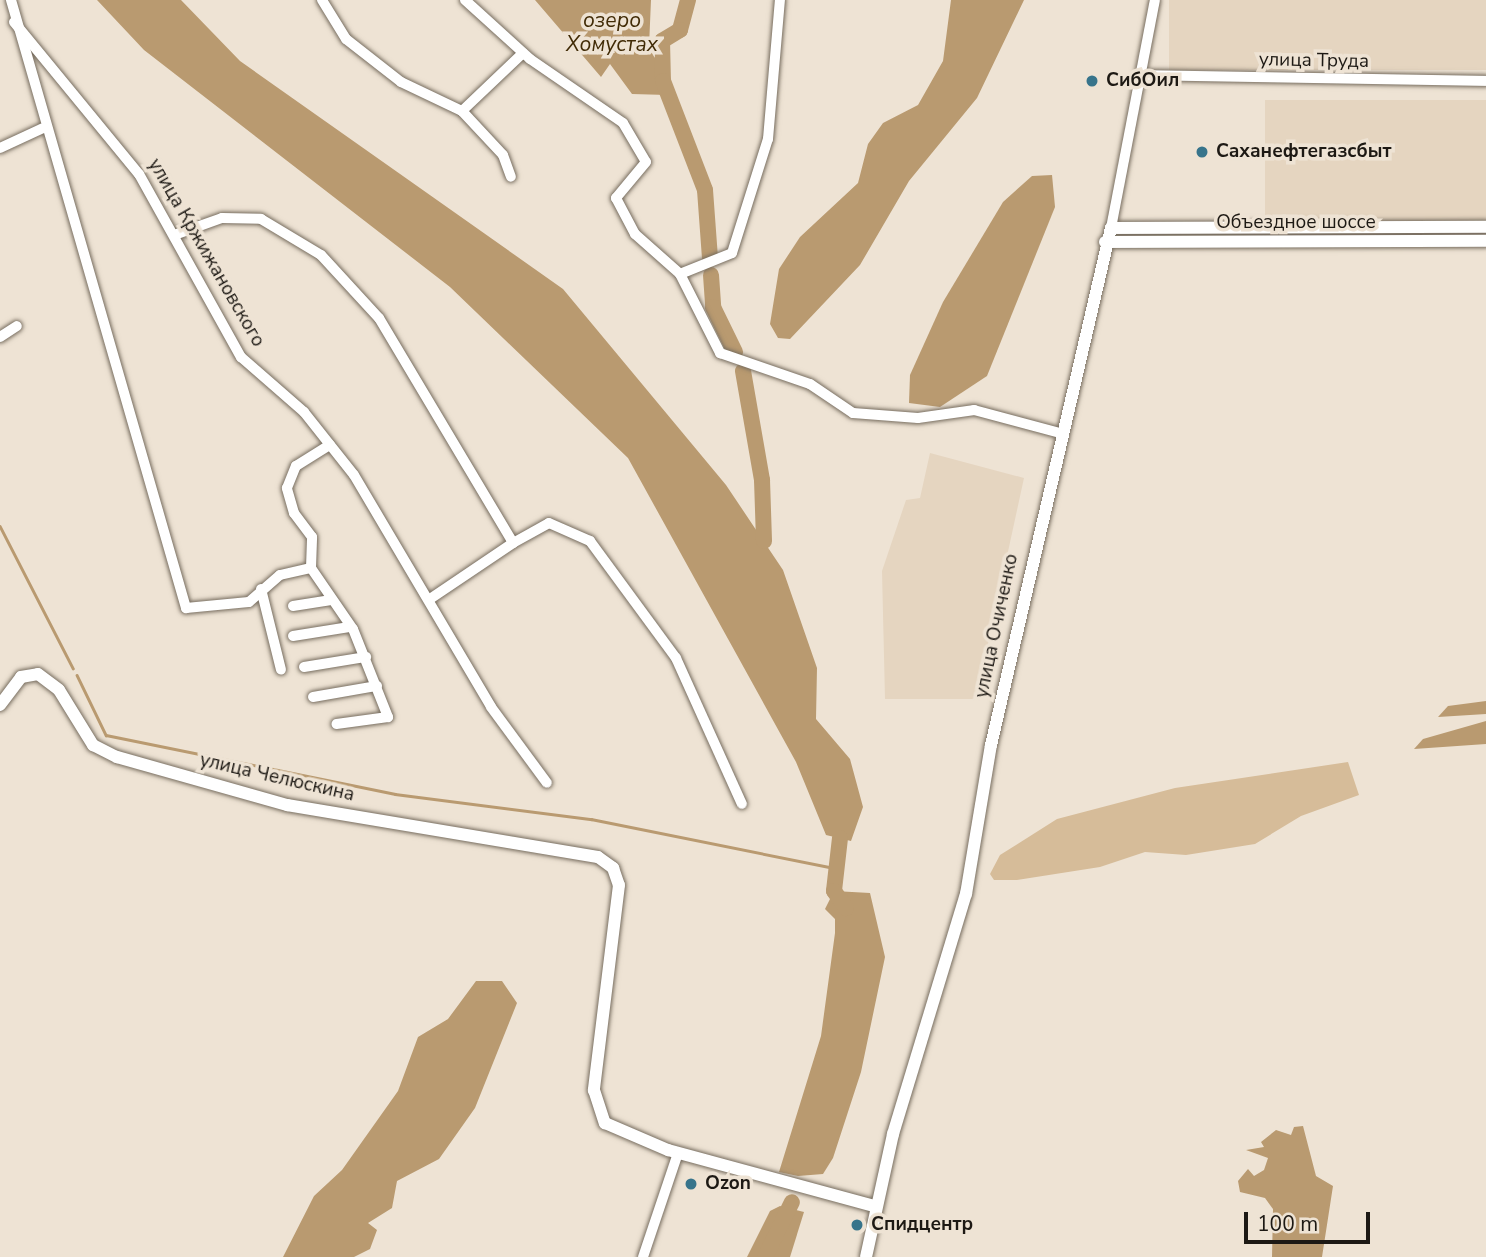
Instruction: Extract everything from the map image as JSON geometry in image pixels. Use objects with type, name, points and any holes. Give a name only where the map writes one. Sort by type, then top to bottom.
[{"type":"street","points":[[12,0],[14,22],[43,128],[186,608],[249,602],[280,575],[311,568]]},
{"type":"street","points":[[321,0],[346,39],[401,82],[462,111],[503,155],[511,177]]},
{"type":"street","points":[[465,0],[523,53],[623,123],[646,162],[616,198],[635,234],[680,274],[720,353],[810,384],[853,413],[918,418],[974,410],[1060,433]]},
{"type":"street","points":[[680,274],[732,253],[768,139],[780,0]]},
{"type":"street","name":"улица Очиченко","points":[[866,1257],[874,1206],[966,894],[991,745],[1060,433],[1105,242],[1111,228],[1154,0]]},
{"type":"street","name":"улица Кржижановского","points":[[14,22],[125,154],[177,234],[241,357],[330,444],[430,600],[491,707],[547,783]]},
{"type":"street","points":[[462,111],[523,53]]},
{"type":"street","name":"улица Труда","points":[[1141,75],[1486,81]]},
{"type":"street","points":[[0,148],[43,128]]},
{"type":"street","points":[[177,234],[222,218],[261,219],[321,255],[379,317],[513,543]]},
{"type":"street","name":"Объездное шоссе","points":[[1111,228],[1486,227]]},
{"type":"street","name":"Объездное шоссе","points":[[1105,242],[1486,241]]},
{"type":"street","points":[[0,337],[17,326]]},
{"type":"street","points":[[330,444],[296,466],[286,488],[294,513],[312,537],[311,568],[366,657],[388,717],[336,724]]},
{"type":"street","points":[[430,600],[513,543],[549,523],[590,541],[676,658],[742,804]]},
{"type":"street","points":[[261,589],[281,670]]},
{"type":"street","points":[[293,606],[330,600]]},
{"type":"street","points":[[293,636],[349,627]]},
{"type":"street","points":[[304,667],[366,657]]},
{"type":"street","name":"улица Челюскина","points":[[0,705],[21,677],[38,674],[60,690],[93,745],[117,757],[286,804],[598,857],[613,868],[619,885],[597,1112],[617,1130],[678,1153]]},
{"type":"street","points":[[313,697],[377,686]]},
{"type":"street","points":[[643,1257],[678,1153],[874,1206]]},
{"type":"shaded area","points":[[1169,0],[1486,0],[1486,70],[1169,70]]},
{"type":"shaded area","points":[[1265,100],[1486,100],[1486,221],[1265,221]]},
{"type":"shaded area","points":[[930,453],[1024,478],[976,699],[885,699],[882,571],[906,500],[920,498]]},
{"type":"shaded area","points":[[1348,762],[1359,795],[1301,816],[1255,844],[1186,855],[1145,852],[1100,867],[1017,880],[994,880],[990,874],[1000,855],[1057,819],[1175,788]]},
{"type":"water","points":[[97,0],[181,0],[240,61],[563,289],[726,485],[783,570],[817,668],[816,719],[850,759],[863,807],[851,841],[826,835],[796,762],[628,458],[450,287],[144,50]]},
{"type":"water","name":"озеро Хомустах","points":[[535,0],[651,0],[649,47],[669,81],[667,95],[632,94],[610,64],[601,77]]},
{"type":"water","points":[[951,0],[1024,0],[977,98],[909,181],[860,265],[790,339],[778,338],[770,324],[779,269],[800,237],[858,183],[868,144],[883,123],[918,105],[943,61]]},
{"type":"water","points":[[1052,175],[1055,207],[987,376],[940,407],[909,403],[910,375],[943,302],[1003,202],[1032,176]]},
{"type":"water","points":[[1486,701],[1486,714],[1438,717],[1448,706]]},
{"type":"water","points":[[1486,721],[1486,744],[1414,749],[1423,739]]},
{"type":"water","points":[[834,891],[870,893],[885,957],[861,1072],[833,1158],[823,1174],[798,1176],[779,1172],[821,1036],[835,933],[835,919],[825,909]]},
{"type":"water","points":[[476,981],[502,981],[517,1003],[475,1108],[439,1159],[397,1181],[392,1208],[368,1223],[377,1230],[370,1249],[354,1257],[283,1257],[314,1196],[342,1170],[398,1091],[418,1037],[448,1019]]},
{"type":"water","points":[[1303,1126],[1316,1176],[1333,1186],[1322,1257],[1272,1257],[1273,1209],[1265,1198],[1240,1192],[1238,1181],[1248,1169],[1254,1176],[1264,1170],[1268,1158],[1246,1150],[1264,1147],[1261,1142],[1276,1130],[1291,1135],[1294,1127]]},
{"type":"water","points":[[780,1206],[804,1212],[790,1257],[747,1257],[770,1211]]},
{"type":"waterway","points":[[688,0],[680,30],[662,41],[663,81],[705,190],[710,258]]},
{"type":"waterway","points":[[711,275],[713,307],[735,352]]},
{"type":"waterway","points":[[743,371],[762,480],[764,541]]},
{"type":"waterway","points":[[0,526],[73,668]]},
{"type":"waterway","points":[[77,675],[106,735],[395,794],[591,819],[840,869]]},
{"type":"waterway","points":[[840,838],[834,891],[846,908]]},
{"type":"waterway","points":[[765,1257],[792,1202]]},
{"type":"place","name":"СибОил","points":[[1092,81]]},
{"type":"place","name":"Саханефтегазсбыт","points":[[1202,152]]},
{"type":"place","name":"Ozon","points":[[691,1184]]},
{"type":"place","name":"Спидцентр","points":[[857,1225]]}]
